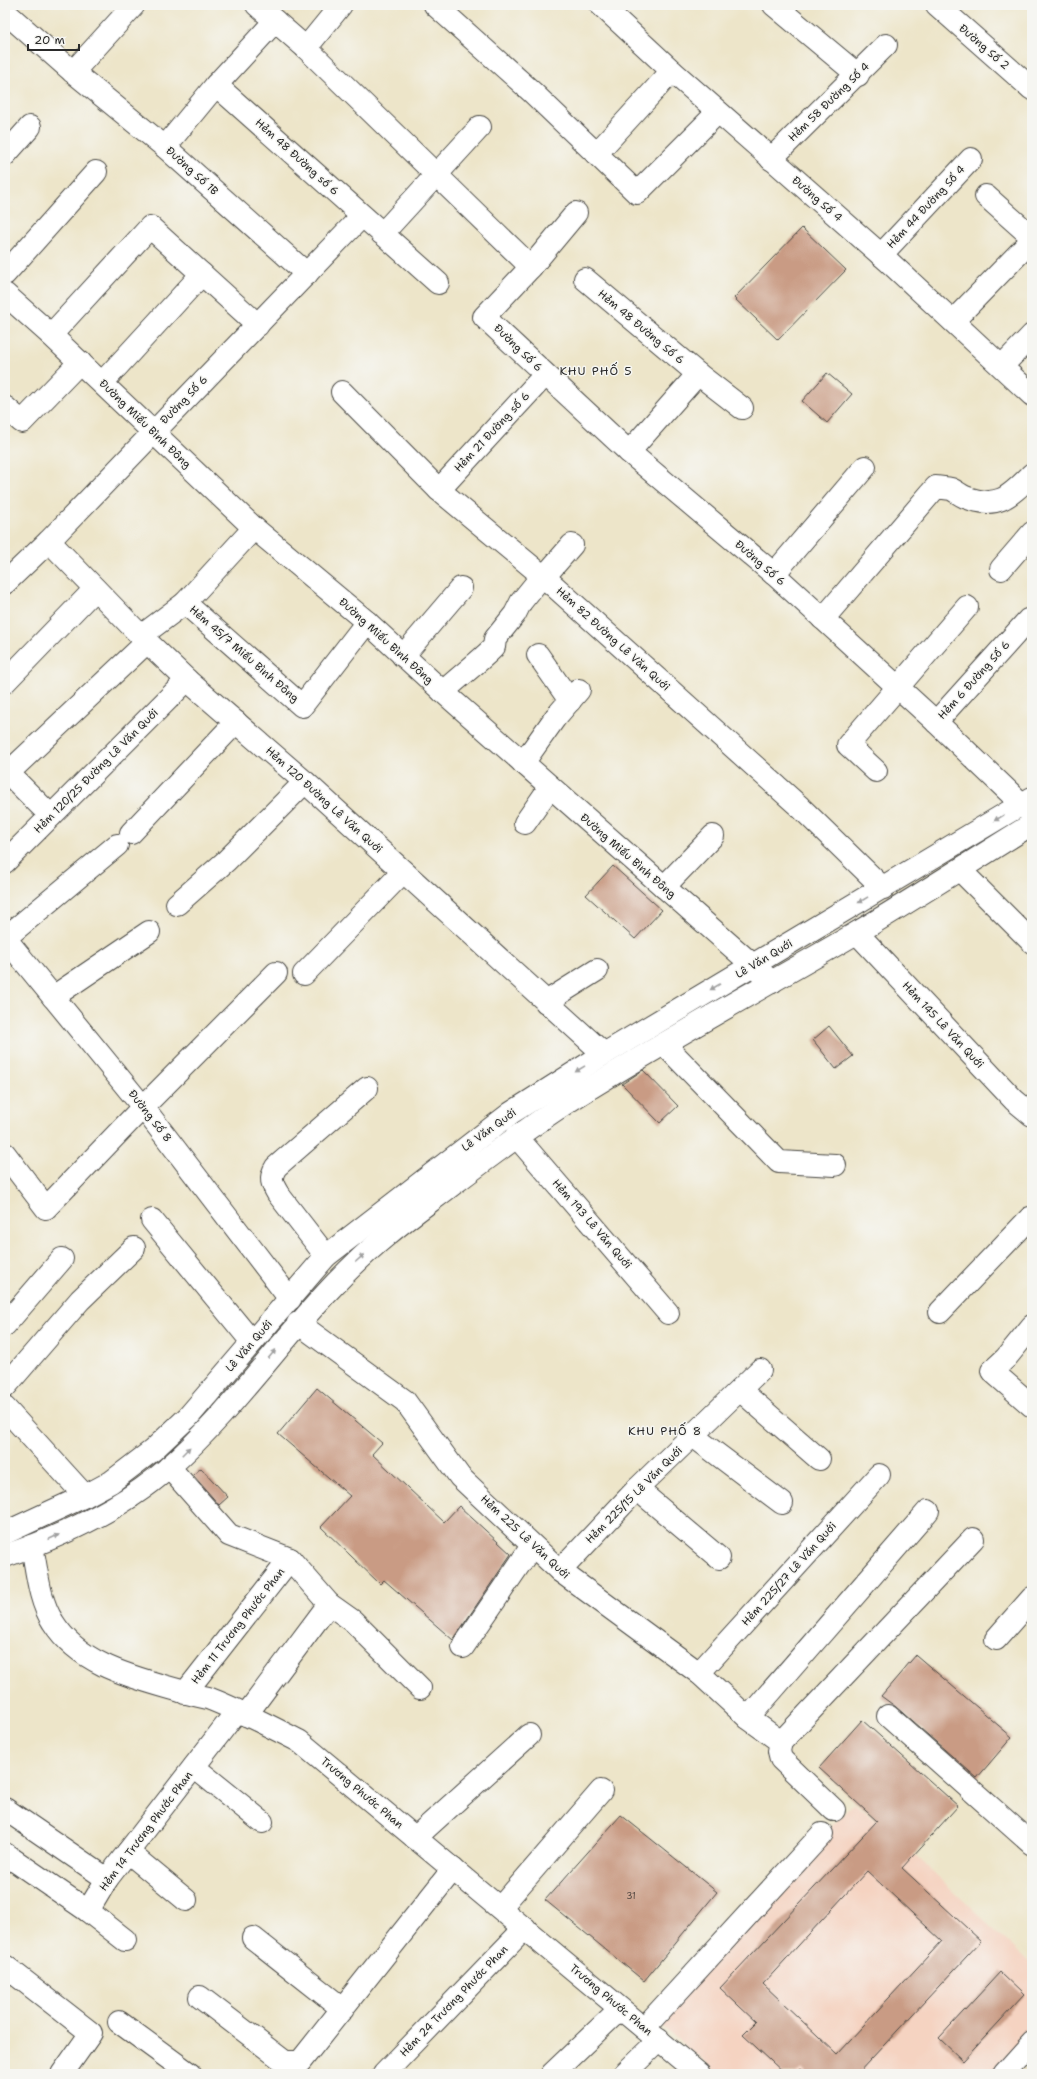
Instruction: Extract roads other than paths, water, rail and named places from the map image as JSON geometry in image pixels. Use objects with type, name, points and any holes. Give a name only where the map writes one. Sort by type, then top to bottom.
[{"type":"street","points":[[5,12],[73,72],[134,5]]},
{"type":"street","points":[[257,5],[306,48],[532,267],[576,213]]},
{"type":"street","points":[[306,48],[340,5]]},
{"type":"street","points":[[435,5],[532,92],[637,193],[718,112]]},
{"type":"street","points":[[774,5],[858,75]]},
{"type":"street","name":"Đường Số 2","points":[[937,5],[1032,89]]},
{"type":"street","name":"Đường Số 4","points":[[613,9],[672,71],[881,255],[1032,395]]},
{"type":"street","points":[[165,147],[216,85],[275,20]]},
{"type":"street","name":"Hẻm 58 Đường Số 4","points":[[771,159],[858,75],[886,45]]},
{"type":"street","points":[[596,154],[672,71]]},
{"type":"street","name":"Đường Số 1B","points":[[73,72],[165,147],[307,274]]},
{"type":"street","name":"Hẻm 48 Đường số 6","points":[[216,85],[438,283]]},
{"type":"street","points":[[5,155],[30,127]]},
{"type":"street","points":[[382,234],[436,173],[480,127]]},
{"type":"street","name":"Hẻm 44 Đường Số 4","points":[[881,255],[971,159]]},
{"type":"street","points":[[5,274],[96,172]]},
{"type":"street","points":[[986,196],[1032,237]]},
{"type":"street","name":"Đường Số 6","points":[[5,583],[49,541],[362,216]]},
{"type":"street","points":[[52,335],[150,227],[258,325]]},
{"type":"street","points":[[953,321],[1032,240]]},
{"type":"street","name":"Đường Số 6","points":[[532,267],[484,317],[628,452],[774,574],[1029,805]]},
{"type":"street","points":[[102,383],[202,274]]},
{"type":"street","name":"Hẻm 48 Đường Số 6","points":[[585,279],[698,374],[742,408]]},
{"type":"street","name":"Đường Miếu Bình Đông","points":[[5,294],[52,335],[254,528],[367,622],[443,692],[772,982]]},
{"type":"street","points":[[1002,366],[1032,335]]},
{"type":"street","points":[[5,407],[22,422],[80,362]]},
{"type":"street","points":[[628,452],[698,374]]},
{"type":"street","name":"Hẻm 21 Đường số 6","points":[[439,490],[545,375]]},
{"type":"street","name":"Hẻm 82 Đường Lê Văn Quới","points":[[342,392],[439,490],[543,576],[800,807],[883,888]]},
{"type":"street","points":[[774,574],[865,467]]},
{"type":"street","points":[[823,619],[936,487],[951,489],[964,497],[979,501],[998,501],[1011,496],[1032,474]]},
{"type":"street","points":[[51,816],[7,771],[144,639],[185,603],[254,528]]},
{"type":"street","points":[[1001,569],[1032,534]]},
{"type":"street","name":"Hẻm 120 Đường Lê Văn Quới","points":[[49,541],[144,639],[187,680],[305,782],[604,1054]]},
{"type":"street","points":[[443,692],[494,647],[495,639],[515,614],[521,602],[572,545]]},
{"type":"street","points":[[403,656],[461,588]]},
{"type":"street","points":[[5,682],[95,589]]},
{"type":"street","name":"Hẻm 45/7 Miếu Bình Đông","points":[[185,603],[302,706],[367,622]]},
{"type":"street","points":[[876,771],[848,745],[967,607]]},
{"type":"street","name":"Hẻm 6 Đường Số 6","points":[[936,722],[1028,620]]},
{"type":"street","points":[[523,763],[555,718],[575,696],[538,655]]},
{"type":"street","name":"Hẻm 120/25 Đường Lê Văn Quới","points":[[5,862],[187,680]]},
{"type":"street","points":[[5,938],[124,839],[236,722]]},
{"type":"street","points":[[177,904],[226,861],[305,782]]},
{"type":"street","points":[[525,823],[550,787]]},
{"type":"street","name":"Lê Văn Quới","points":[[5,1533],[85,1496],[133,1466],[171,1434],[188,1417],[326,1256],[511,1113],[604,1054],[753,965],[883,888],[1029,805]]},
{"type":"street","name":"Lê Văn Quới","points":[[5,1556],[32,1546],[78,1525],[130,1497],[169,1467],[226,1408],[298,1322],[352,1266],[386,1236],[516,1136],[566,1103],[664,1044],[857,933],[1032,824]]},
{"type":"street","points":[[664,887],[713,836]]},
{"type":"street","points":[[960,870],[1032,942]]},
{"type":"street","points":[[304,974],[403,872]]},
{"type":"street","points":[[53,997],[149,932]]},
{"type":"street","name":"Hẻm 145 Lê Văn Quới","points":[[857,933],[1014,1100],[1032,1115]]},
{"type":"street","name":"Đường Số 8","points":[[5,938],[143,1107],[290,1299]]},
{"type":"street","points":[[546,1002],[597,970]]},
{"type":"street","points":[[5,1154],[46,1208],[143,1107],[276,973]]},
{"type":"street","points":[[664,1044],[779,1162],[835,1165]]},
{"type":"street","points":[[326,1256],[272,1185],[272,1173],[276,1167],[368,1088]]},
{"type":"street","name":"Hẻm 193 Lê Văn Quới","points":[[516,1136],[668,1313]]},
{"type":"street","points":[[940,1312],[1030,1218],[1032,1220]]},
{"type":"street","points":[[152,1220],[252,1342]]},
{"type":"street","points":[[5,1387],[80,1300],[134,1248]]},
{"type":"street","points":[[5,1325],[62,1259]]},
{"type":"street","name":"Hẻm 225 Lê Văn Quới","points":[[298,1322],[405,1401],[460,1477],[532,1546],[560,1571],[699,1672],[780,1747],[781,1759],[834,1810]]},
{"type":"street","points":[[1032,1326],[1006,1358],[992,1371],[1032,1406]]},
{"type":"street","name":"Hẻm 225/15 Lê Văn Quới","points":[[560,1571],[637,1489],[760,1370]]},
{"type":"street","points":[[740,1390],[819,1459]]},
{"type":"street","points":[[5,1408],[85,1496]]},
{"type":"street","points":[[693,1436],[782,1503]]},
{"type":"street","points":[[169,1467],[229,1535],[290,1559],[329,1604],[353,1621],[420,1688]]},
{"type":"street","name":"Hẻm 225/27 Lê Văn Quới","points":[[699,1672],[880,1475]]},
{"type":"street","points":[[637,1489],[719,1558]]},
{"type":"street","points":[[748,1718],[928,1512]]},
{"type":"street","points":[[780,1747],[972,1539]]},
{"type":"street","name":"Trương Phước Phan","points":[[32,1546],[45,1605],[52,1622],[65,1638],[81,1652],[99,1664],[185,1693],[206,1698],[242,1713],[299,1741],[699,2074]]},
{"type":"street","points":[[463,1647],[532,1546]]},
{"type":"street","name":"Hẻm 11 Trương Phước Phan","points":[[185,1693],[290,1559]]},
{"type":"street","points":[[996,1639],[1032,1598]]},
{"type":"street","name":"Hẻm 14 Trương Phước Phan","points":[[88,1911],[107,1879],[194,1767],[242,1713],[329,1604]]},
{"type":"street","points":[[888,1716],[1032,1844]]},
{"type":"street","points":[[415,1838],[529,1735]]},
{"type":"street","points":[[194,1767],[262,1822]]},
{"type":"street","points":[[500,1908],[601,1791]]},
{"type":"street","points":[[5,1809],[107,1879]]},
{"type":"street","points":[[624,2074],[652,2034],[822,1834]]},
{"type":"street","points":[[128,1852],[186,1900]]},
{"type":"street","points":[[5,1854],[88,1911],[125,1940]]},
{"type":"street","points":[[200,1997],[285,2062],[300,2062],[453,1869]]},
{"type":"street","name":"Hẻm 24 Trương Phước Phan","points":[[384,2074],[525,1928]]},
{"type":"street","points":[[253,1938],[343,2009]]},
{"type":"street","points":[[5,1966],[91,2032],[68,2072]]},
{"type":"street","points":[[552,2074],[620,2008]]},
{"type":"street","points":[[119,2022],[190,2074]]},
{"type":"street","points":[[1004,2074],[1032,2043]]},
{"type":"district","name":"KHU PHỐ 5","points":[[596,371]]},
{"type":"district","name":"KHU PHỐ 8","points":[[665,1431]]}]
